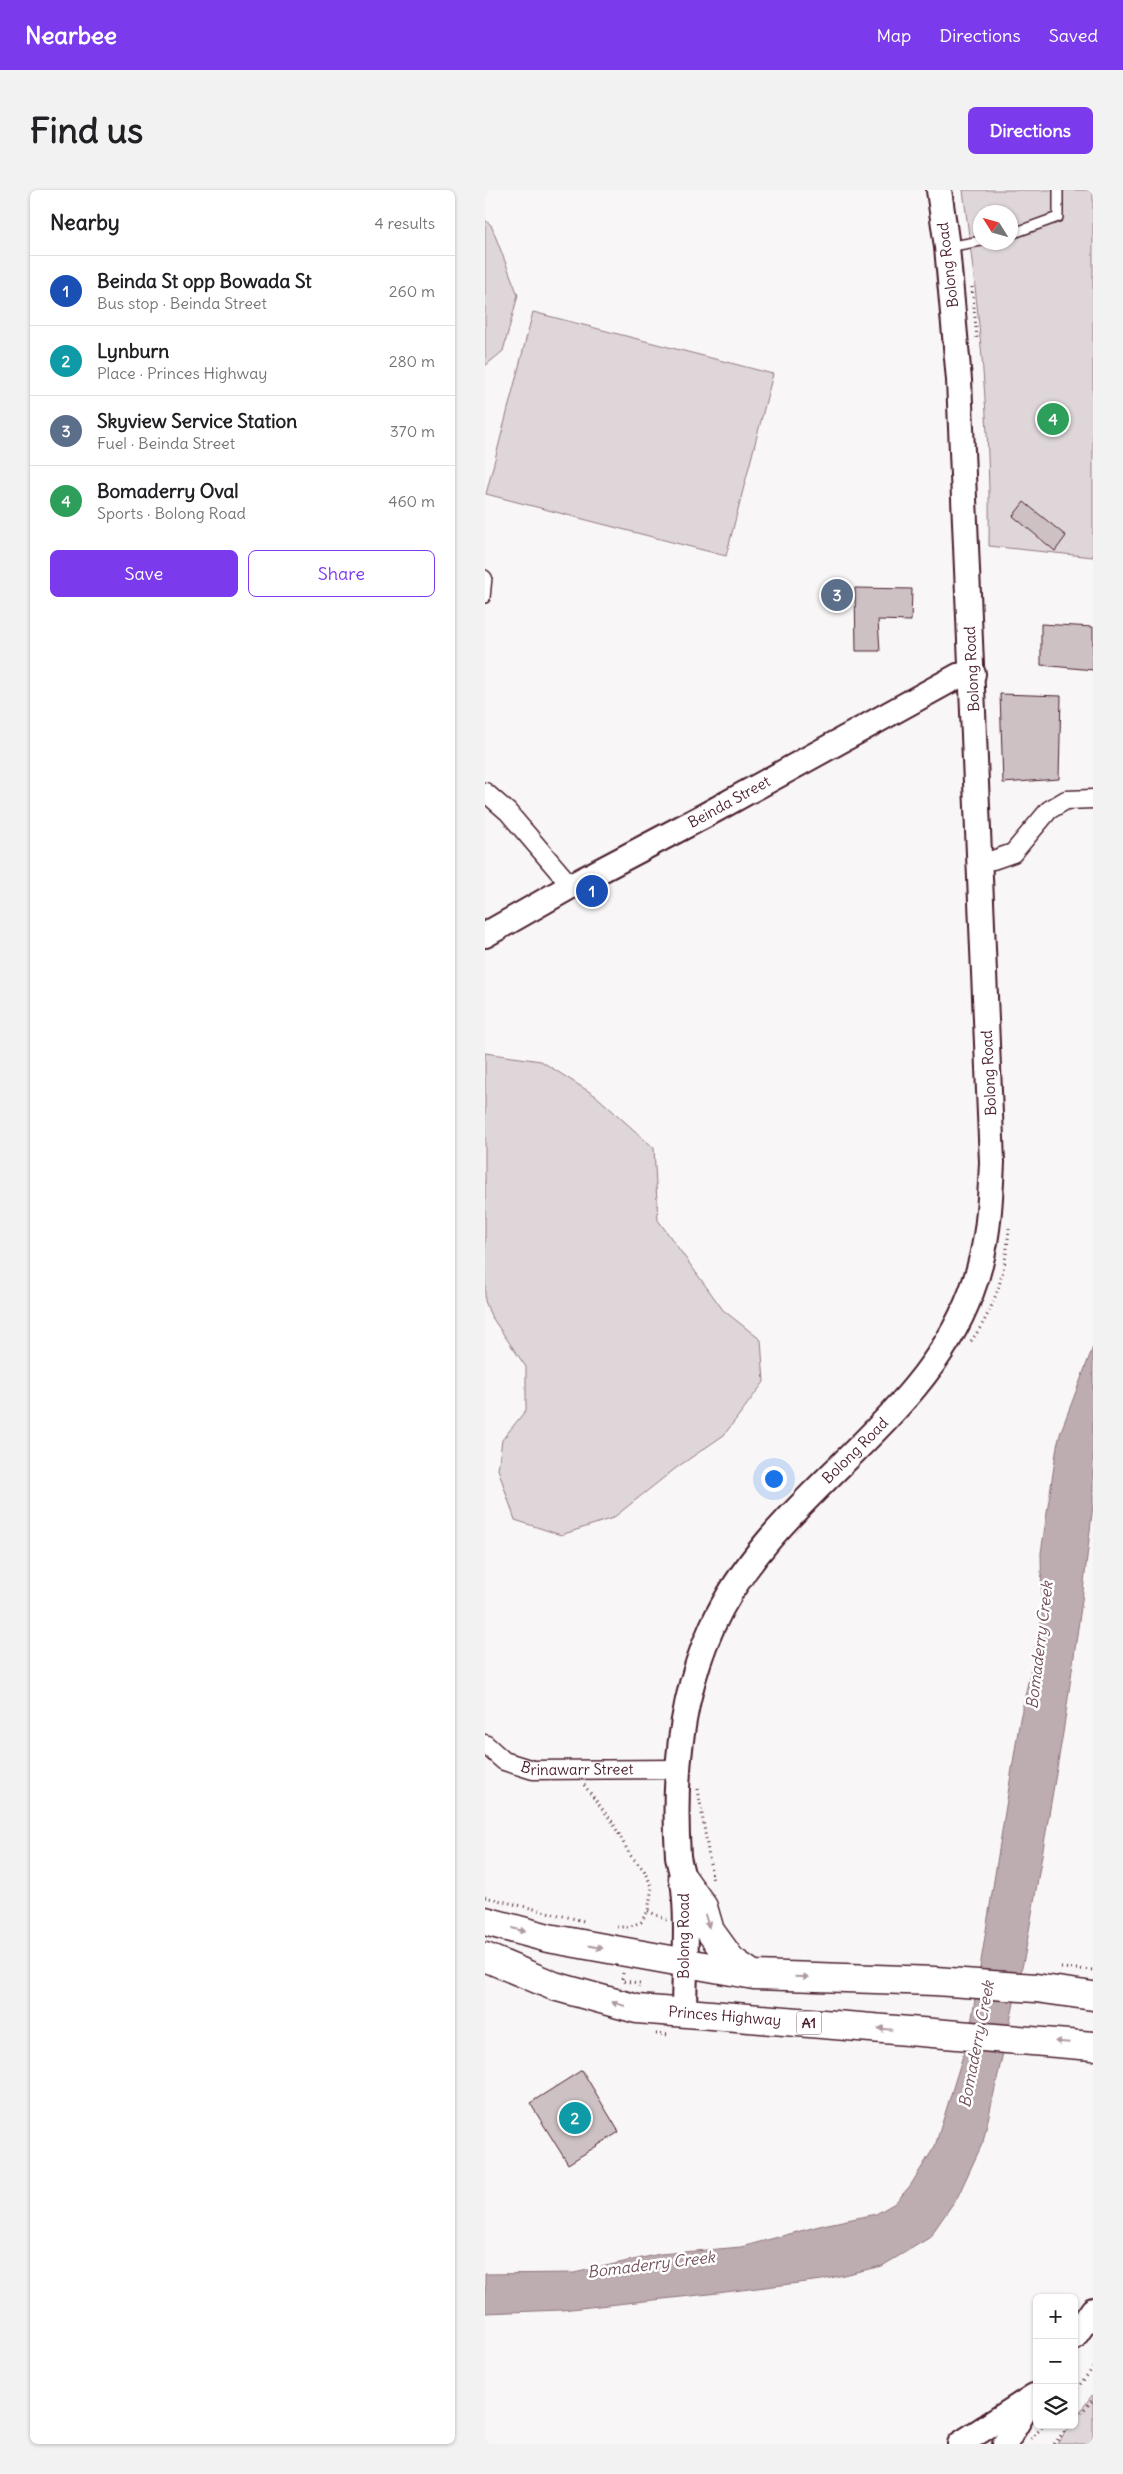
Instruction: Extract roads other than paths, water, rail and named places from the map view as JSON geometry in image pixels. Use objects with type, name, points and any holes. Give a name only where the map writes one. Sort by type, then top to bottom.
[{"type":"highway","points":[[681,1869],[703,1907],[710,1931],[731,1960],[754,1975]]},
{"type":"highway","points":[[485,1921],[549,1938],[627,1940],[676,1961],[754,1975],[935,1981],[1036,1988],[1093,1996]]},
{"type":"highway","name":"Princes Highway","points":[[485,1957],[554,1986],[637,2009],[1093,2046]]},
{"type":"main road","name":"Bolong Road","points":[[675,2013],[676,1961],[687,1774],[681,1732],[704,1648],[740,1575],[759,1549],[795,1509],[912,1392],[939,1357],[961,1318],[977,1276],[989,1222],[992,1162],[973,674],[959,380],[947,247],[939,190]]},
{"type":"main road","name":"Beinda Street","points":[[485,935],[571,886],[705,816],[958,676],[973,674]]},
{"type":"main road","points":[[1078,2331],[1093,2310]]},
{"type":"main road","points":[[960,2444],[1033,2394]]},
{"type":"main road","points":[[1005,2444],[1033,2396]]},
{"type":"street","points":[[485,792],[508,812],[571,886]]},
{"type":"street","points":[[979,861],[993,860],[1013,853],[1049,810],[1066,800],[1093,799]]},
{"type":"street","name":"Brinawarr Street","points":[[485,1744],[503,1761],[533,1770],[687,1774]]},
{"type":"lane","points":[[1018,231],[1058,217],[1058,190]]},
{"type":"lane","points":[[947,247],[973,242]]},
{"type":"lane","points":[[485,575],[487,577],[485,598]]},
{"type":"water","name":"Bomaderry Creek","points":[[1093,1347],[1093,1505],[1063,1733],[1025,1954],[983,2142],[958,2196],[929,2238],[882,2266],[822,2280],[709,2294],[562,2310],[485,2313],[485,2274],[574,2273],[660,2254],[741,2247],[823,2225],[876,2214],[895,2203],[910,2186],[935,2146],[969,2036],[1020,1719],[1042,1618],[1041,1553],[1057,1446]]},
{"type":"place","name":"Bomaderry Oval","points":[[1053,419]]},
{"type":"place","name":"Skyview Service Station","points":[[837,595]]},
{"type":"place","name":"Beinda St opp Bowada St","points":[[592,891]]},
{"type":"place","name":"Lynburn","points":[[575,2118]]}]
